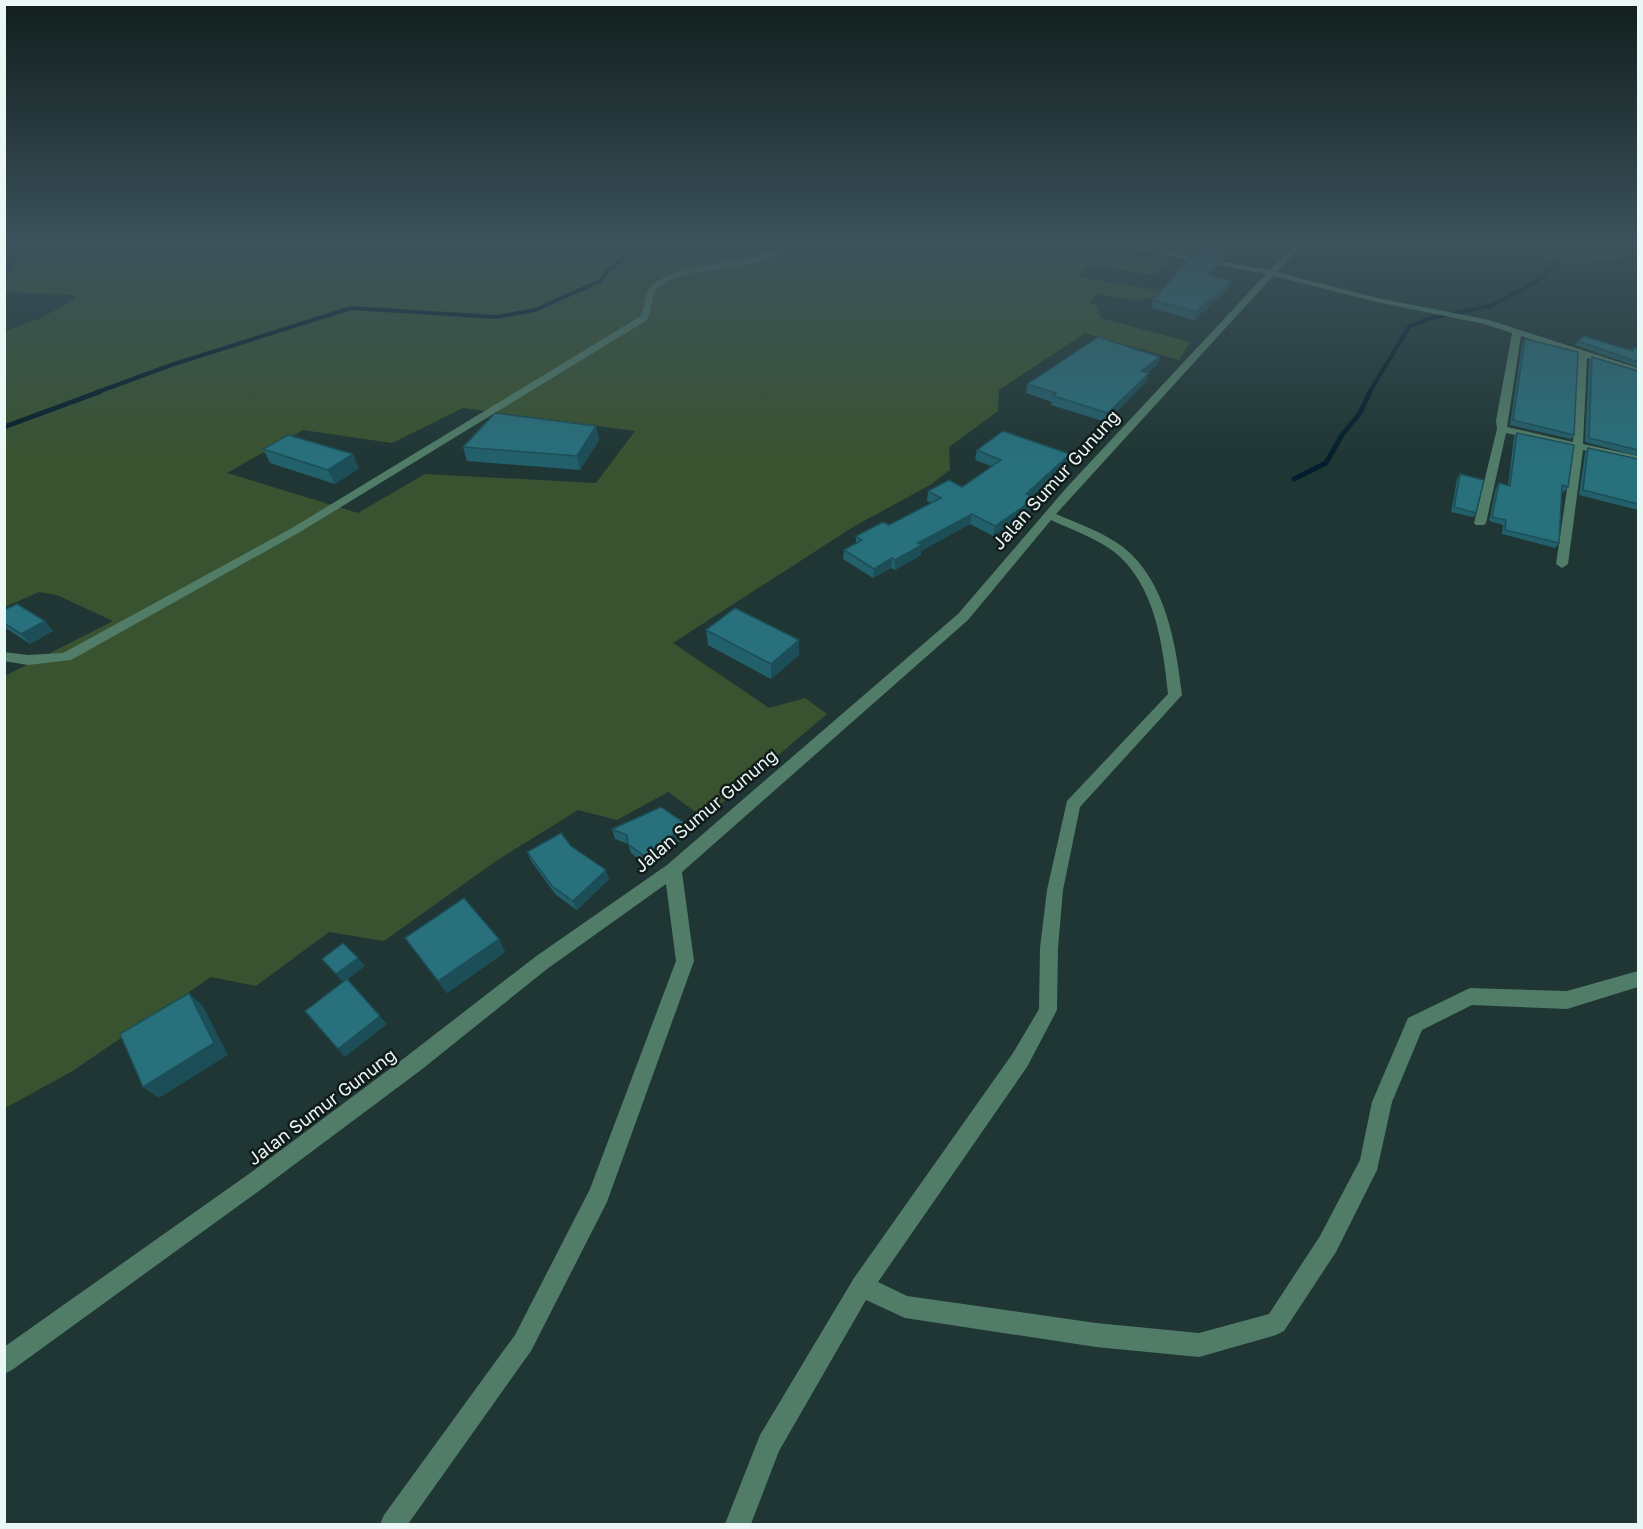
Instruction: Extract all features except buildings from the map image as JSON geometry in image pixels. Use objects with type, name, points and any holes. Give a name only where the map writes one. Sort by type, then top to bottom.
[{"type":"street","points":[[4,656],[28,660],[66,657],[296,530],[644,317]]},
{"type":"street","name":"Jalan Sumur Gunung","points":[[4,1362],[270,1171],[414,1063],[541,963],[673,870],[963,617],[1049,515],[1229,317]]},
{"type":"street","points":[[1462,317],[1517,332],[1638,371]]},
{"type":"street","points":[[1480,523],[1502,429],[1501,421],[1517,332]]},
{"type":"street","points":[[1562,564],[1578,446],[1583,353]]},
{"type":"street","points":[[1502,429],[1638,459]]},
{"type":"street","points":[[738,1524],[769,1444],[862,1286],[1020,1060],[1048,1010],[1049,948],[1055,890],[1073,805],[1175,695],[1171,656],[1162,619],[1126,556],[1104,540],[1049,515]]},
{"type":"street","points":[[393,1524],[523,1343],[599,1194],[685,961],[673,870]]},
{"type":"street","points":[[862,1286],[905,1307],[1096,1335],[1199,1345],[1276,1323],[1328,1244],[1370,1163],[1382,1102],[1415,1024],[1470,996],[1567,1000],[1638,979]]},
{"type":"green space","points":[[1100,317],[1190,342],[1179,360],[1085,333],[999,390],[998,411],[949,447],[950,470],[930,485],[853,527],[673,643],[769,708],[805,698],[827,714],[704,818],[668,792],[617,820],[578,810],[496,861],[384,941],[329,932],[256,986],[211,977],[71,1072],[5,1108],[5,676],[113,621],[57,595],[39,592],[5,607],[4,535],[7,534],[4,533],[5,331],[39,319]],"holes":[[[463,408],[635,431],[596,483],[425,474],[358,513],[227,473],[303,430],[392,443]]]},
{"type":"waterway","points":[[95,393],[174,364],[321,317]]},
{"type":"waterway","points":[[1369,393],[1409,327],[1435,317]]},
{"type":"waterway","points":[[4,427],[99,392]]},
{"type":"waterway","points":[[1294,479],[1326,463],[1342,435],[1360,413],[1370,392]]}]
